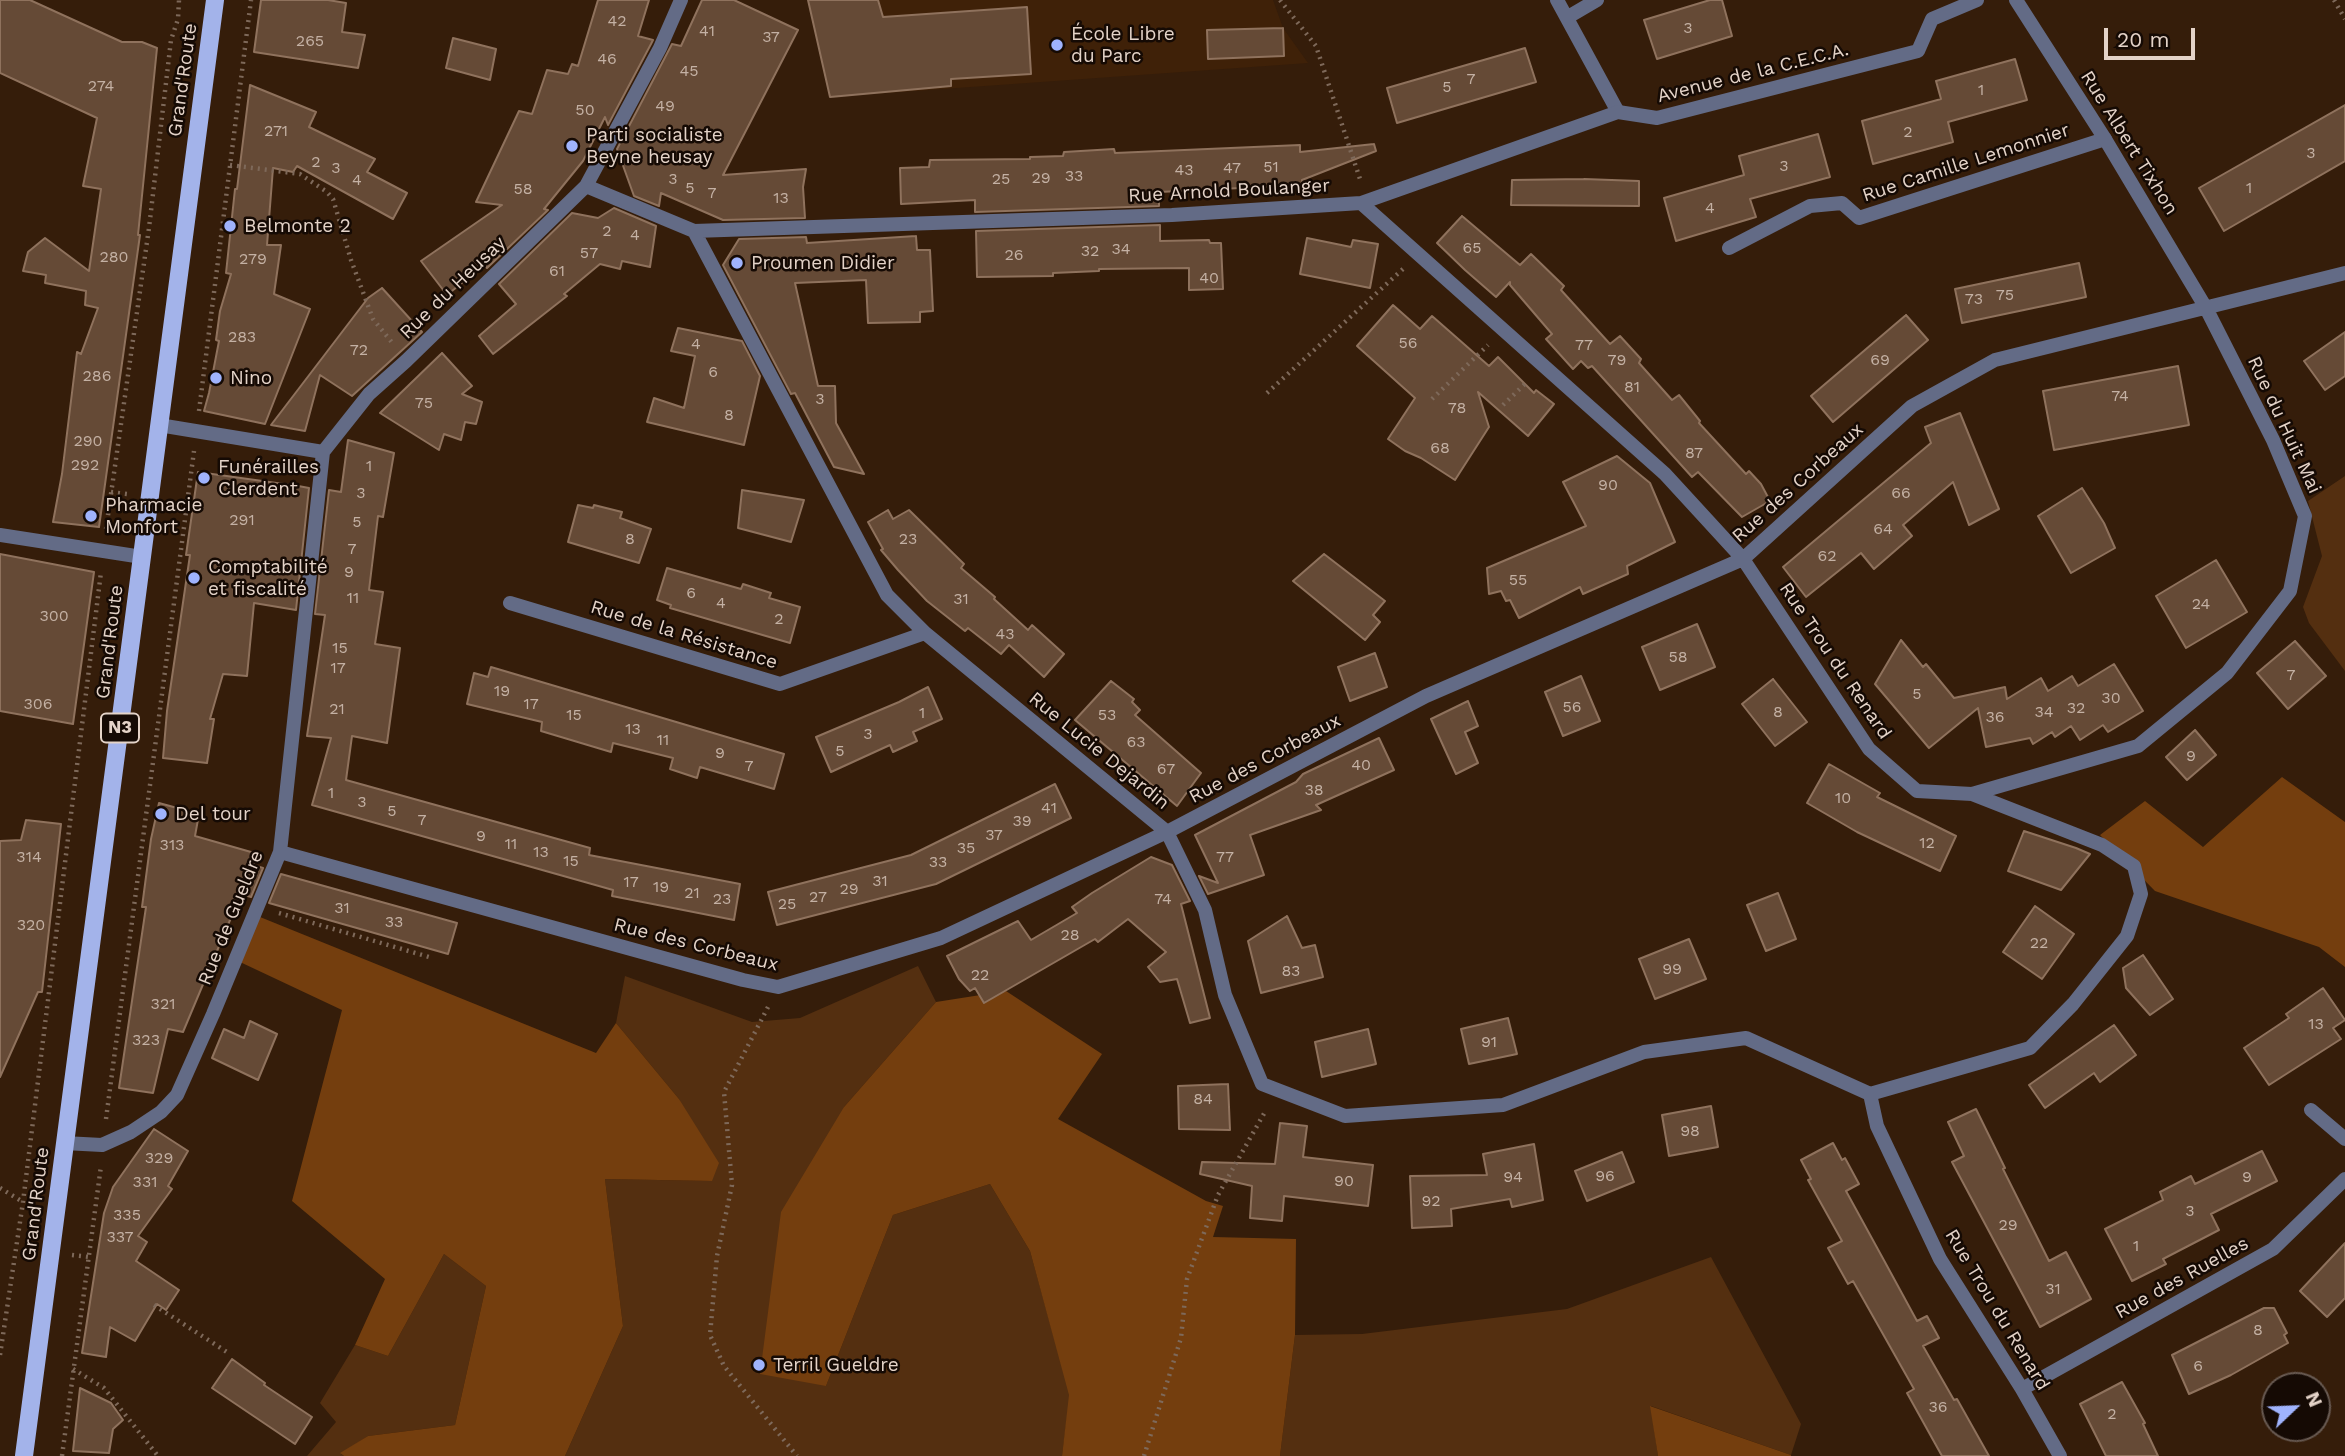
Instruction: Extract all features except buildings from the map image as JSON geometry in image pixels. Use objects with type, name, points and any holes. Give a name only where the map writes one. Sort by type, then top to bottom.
[{"type":"main road","name":"Grand'Route","points":[[24,1456],[215,0]]},
{"type":"street","name":"Rue du Heusay","points":[[323,452],[369,394],[586,186],[660,48],[681,0]]},
{"type":"street","points":[[1557,0],[1618,112]]},
{"type":"street","points":[[1568,17],[1597,0]]},
{"type":"street","name":"Avenue de la C.E.C.A.","points":[[1364,201],[1618,112],[1657,118],[1918,51],[1932,19],[1977,0]]},
{"type":"street","name":"Rue Albert Tixhon","points":[[2017,0],[2105,139],[2206,308]]},
{"type":"street","name":"Rue Camille Lemonnier","points":[[1729,248],[1810,206],[1842,203],[1859,218],[2105,139]]},
{"type":"street","name":"Rue Arnold Boulanger","points":[[586,186],[694,231],[1172,215],[1364,201]]},
{"type":"street","points":[[1364,201],[1419,255],[1665,474],[1743,559]]},
{"type":"street","name":"Rue Lucie Dejardin","points":[[694,231],[887,595],[925,633],[1167,832],[1205,910],[1224,995],[1262,1084],[1345,1116],[1503,1105],[1644,1052],[1746,1038],[1870,1094]]},
{"type":"street","name":"Rue des Corbeaux","points":[[280,852],[743,980],[778,987],[941,938],[1167,832],[1426,696],[1743,559],[1912,406],[1995,360],[2345,274]]},
{"type":"street","name":"Rue du Huit Mai","points":[[1972,794],[2138,746],[2227,673],[2290,591],[2305,516],[2273,440],[2206,308]]},
{"type":"street","points":[[159,425],[323,452]]},
{"type":"street","name":"Rue de Gueldre","points":[[64,1143],[103,1145],[131,1132],[161,1112],[177,1095],[280,852],[323,452]]},
{"type":"street","points":[[0,535],[142,557]]},
{"type":"street","name":"Rue Trou du Renard","points":[[1743,559],[1869,749],[1917,791],[1972,794],[2102,845],[2134,866],[2141,894],[2127,936],[2073,1004],[2030,1048],[1870,1094],[1877,1126],[1941,1259],[2022,1389],[2060,1456]]},
{"type":"street","name":"Rue de la Résistance","points":[[510,603],[780,684],[925,633]]},
{"type":"street","points":[[2311,1110],[2345,1139]]},
{"type":"street","name":"Rue des Ruelles","points":[[2022,1389],[2273,1249],[2345,1179]]},
{"type":"path","points":[[0,1355],[23,1202],[116,452],[149,228],[171,40],[178,19],[179,0]]},
{"type":"path","points":[[62,1456],[97,1204],[251,0]]},
{"type":"path","points":[[1280,0],[1316,46],[1364,201]]},
{"type":"path","points":[[2334,0],[2345,19]]},
{"type":"path","points":[[230,165],[300,174],[318,185],[333,199],[373,319],[406,361]]},
{"type":"path","points":[[1267,393],[1419,255]]},
{"type":"path","points":[[1432,399],[1504,330]]},
{"type":"path","points":[[1503,404],[1544,365]]},
{"type":"path","points":[[258,906],[429,957]]},
{"type":"path","points":[[778,987],[724,1092],[732,1185],[717,1255],[710,1335],[724,1366],[797,1456]]},
{"type":"path","points":[[1144,1456],[1181,1338],[1187,1279],[1218,1195],[1276,1091]]},
{"type":"path","points":[[0,1188],[23,1202]]},
{"type":"path","points":[[154,1305],[230,1354]]},
{"type":"path","points":[[73,1369],[104,1388],[158,1456]]},
{"type":"shaded area","name":"École Libre du Parc","points":[[808,0],[1273,0],[1283,28],[1308,63],[830,97]]},
{"type":"shaded area","points":[[2345,476],[2345,671],[2309,623],[2303,607],[2322,556],[2308,501]]},
{"type":"shaded area","points":[[2282,777],[2345,822],[2345,967],[2319,947],[2155,891],[2100,835],[2145,801],[2203,847]]},
{"type":"shaded area","points":[[260,917],[596,1053],[616,1023],[679,1099],[719,1163],[712,1181],[605,1179],[623,1326],[565,1456],[344,1456],[340,1453],[368,1436],[455,1425],[486,1286],[444,1254],[388,1356],[355,1345],[385,1279],[292,1201],[342,1010],[240,962]]},
{"type":"shaded area","name":"Terril Gueldre","points":[[918,966],[936,1002],[844,1107],[826,1386],[893,1215],[990,1184],[1030,1251],[1070,1395],[1062,1456],[565,1456],[623,1326],[605,1179],[712,1181],[679,1099],[616,1023],[625,976],[752,1022],[800,1018]]},
{"type":"shaded area","points":[[1006,991],[1102,1054],[1058,1119],[1206,1201],[1223,1206],[1213,1237],[1296,1239],[1295,1335],[1280,1456],[1062,1456],[1069,1395],[1030,1251],[990,1184],[893,1215],[826,1386],[760,1374],[781,1212],[844,1107],[936,1002]]},
{"type":"shaded area","points":[[444,1254],[486,1286],[455,1425],[368,1436],[341,1454],[344,1456],[307,1456],[336,1422],[320,1403],[355,1345],[388,1356]]},
{"type":"shaded area","points":[[1711,1257],[1801,1424],[1791,1455],[1651,1406],[1658,1456],[1280,1456],[1295,1335],[1362,1334],[1567,1309]]},
{"type":"shaded area","points":[[1650,1406],[1791,1455],[1791,1456],[1658,1456]]},
{"type":"place","name":"École Libre du Parc","points":[[1057,45]]},
{"type":"place","name":"Parti socialiste Beyne heusay","points":[[572,146]]},
{"type":"place","name":"Belmonte 2","points":[[230,226]]},
{"type":"place","name":"Proumen Didier","points":[[737,263]]},
{"type":"place","name":"Nino","points":[[216,378]]},
{"type":"place","name":"Funérailles Clerdent","points":[[204,478]]},
{"type":"place","name":"Pharmacie Monfort","points":[[91,516]]},
{"type":"place","name":"Comptabilité et fiscalité","points":[[194,578]]},
{"type":"place","name":"Del tour","points":[[161,814]]},
{"type":"place","name":"Terril Gueldre","points":[[759,1365]]}]
